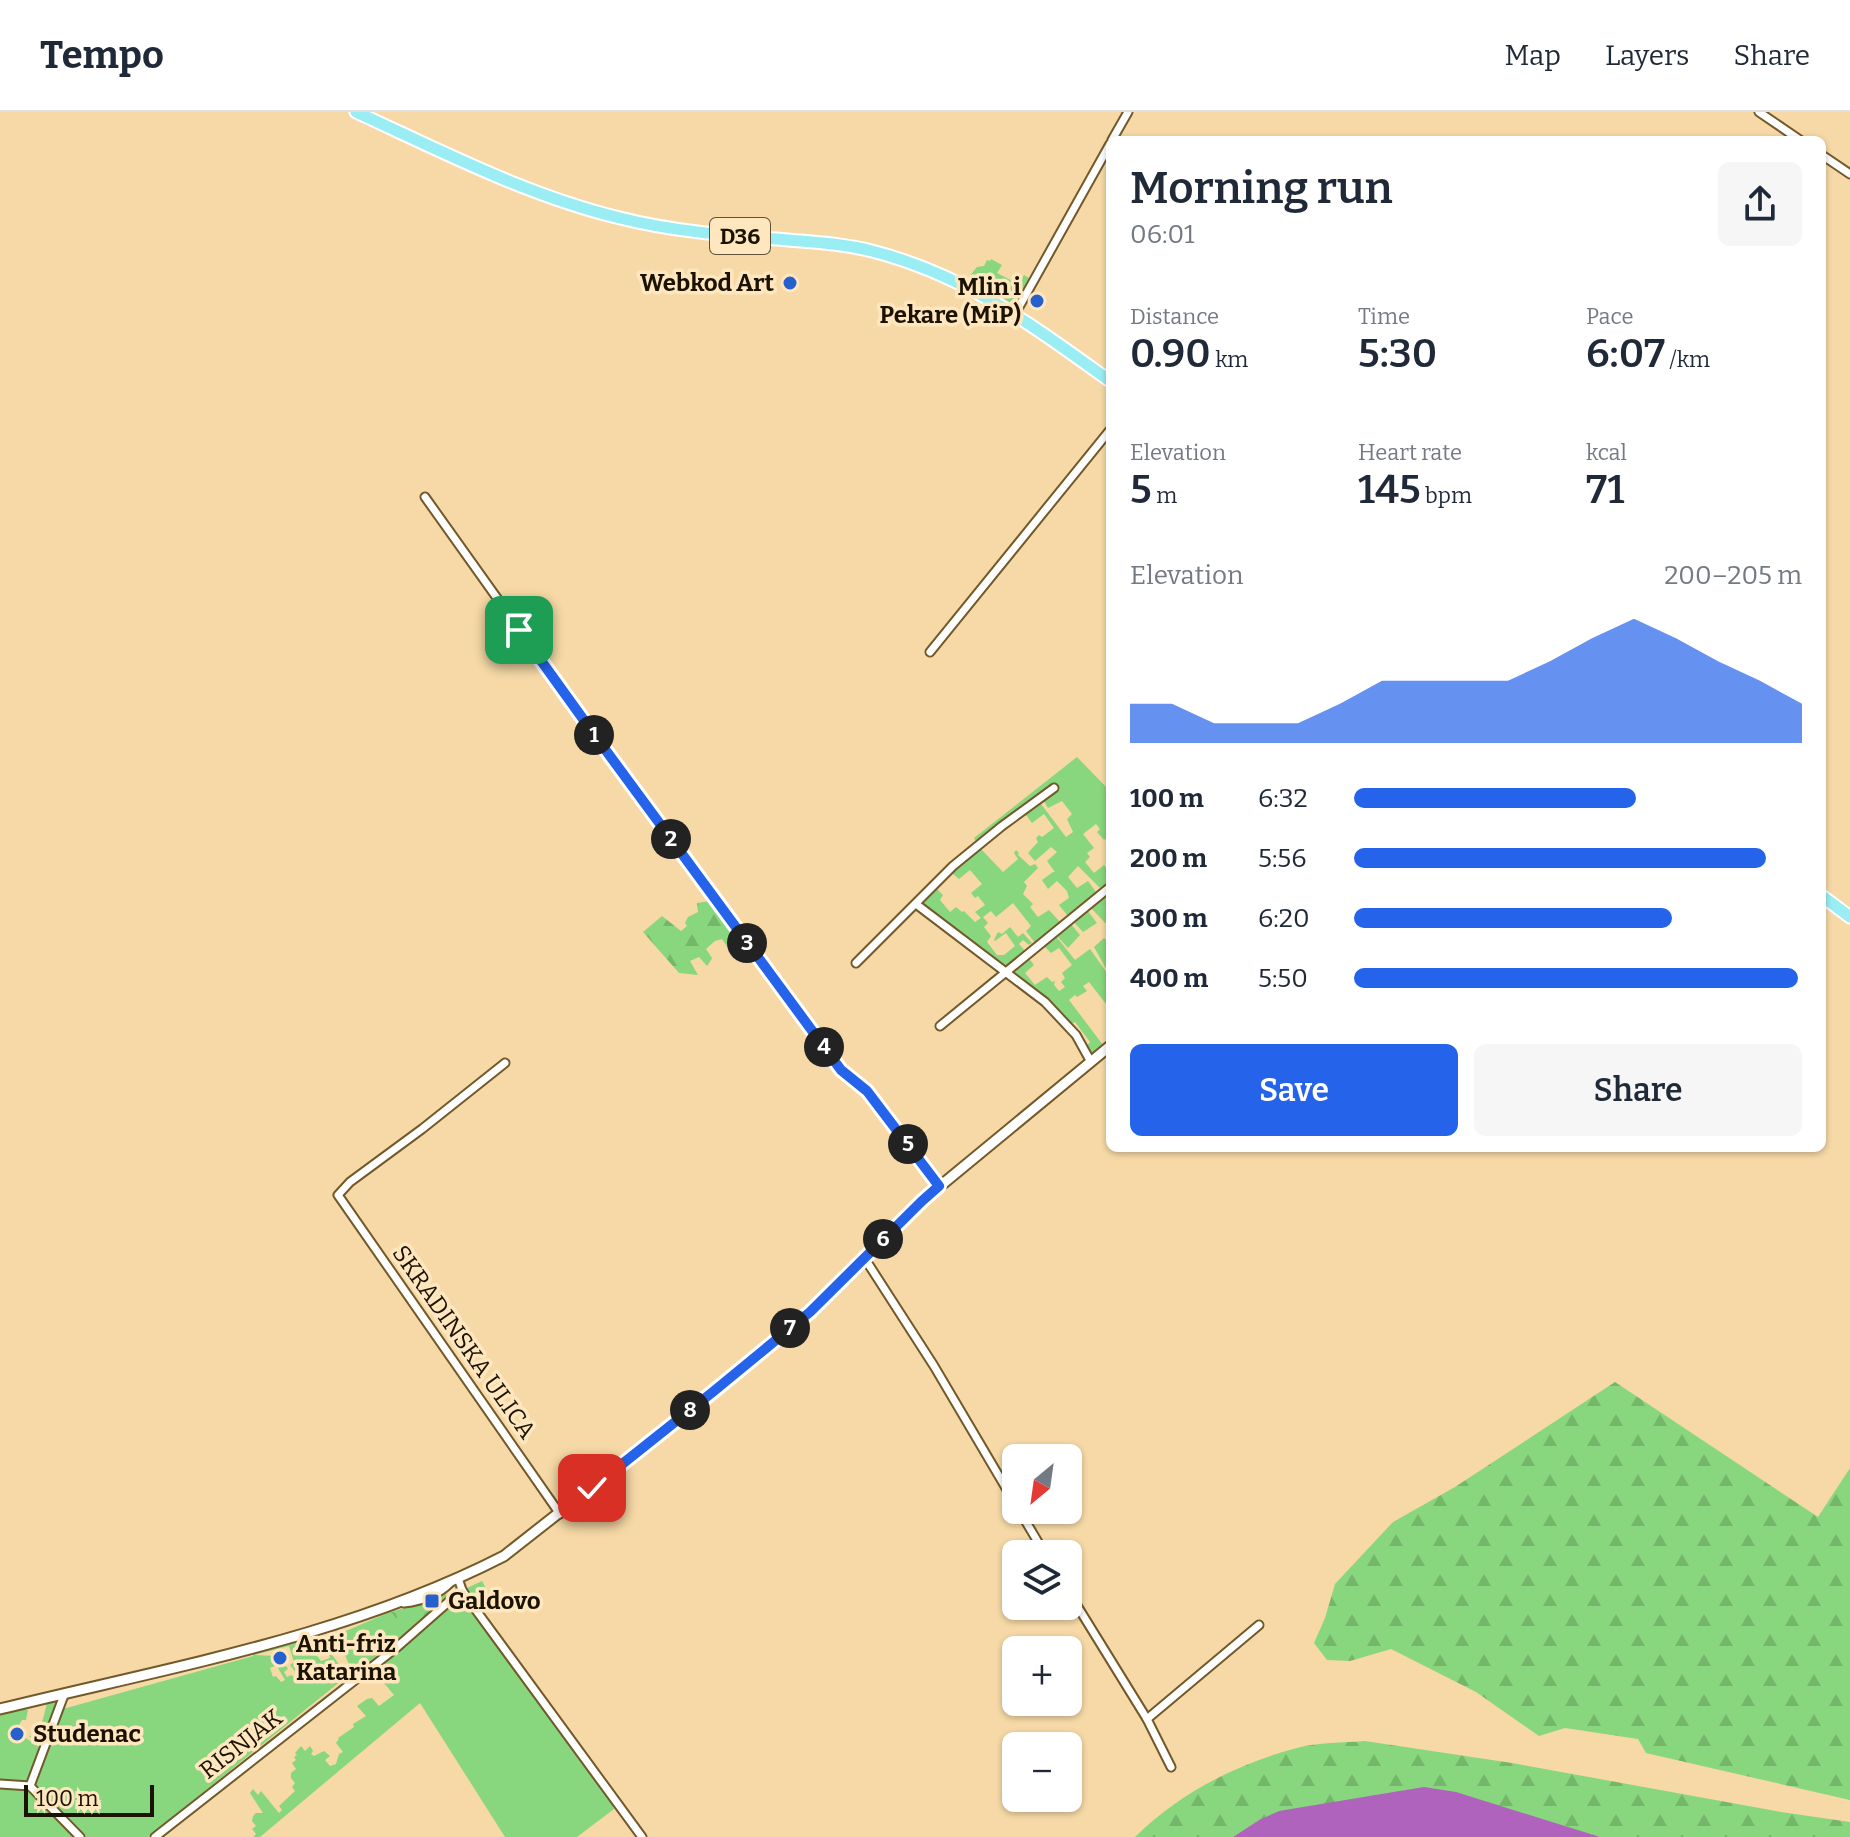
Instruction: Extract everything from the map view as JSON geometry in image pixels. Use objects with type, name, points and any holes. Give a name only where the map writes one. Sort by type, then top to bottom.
[{"type":"main road","name":"D36","points":[[356,112],[479,168],[574,206],[659,227],[871,251],[946,277],[1015,314],[1106,378]]},
{"type":"main road","points":[[1826,899],[1850,917]]},
{"type":"main road","points":[[0,1709],[311,1632],[390,1605],[504,1556],[810,1312],[939,1186],[1106,1049]]},
{"type":"street","points":[[1114,136],[1128,112]]},
{"type":"street","points":[[1759,112],[1794,136]]},
{"type":"street","points":[[1015,314],[1106,151]]},
{"type":"street","points":[[1826,158],[1850,174]]},
{"type":"street","points":[[930,652],[1106,435]]},
{"type":"street","points":[[425,497],[596,737],[841,1070],[867,1091],[939,1186]]},
{"type":"street","points":[[856,963],[953,866],[1054,788]]},
{"type":"street","points":[[940,1026],[1106,890]]},
{"type":"street","points":[[916,904],[1025,985],[1076,1035],[1091,1062]]},
{"type":"street","name":"SKRADINSKA ULICA","points":[[505,1063],[350,1182],[338,1195],[560,1514]]},
{"type":"street","points":[[863,1258],[934,1366],[1002,1481]]},
{"type":"street","points":[[456,1579],[642,1837]]},
{"type":"street","name":"RISNJAK","points":[[155,1837],[396,1648],[462,1590]]},
{"type":"street","points":[[1082,1614],[1147,1719],[1171,1767]]},
{"type":"street","points":[[1147,1719],[1259,1625]]},
{"type":"street","points":[[30,1786],[64,1695]]},
{"type":"street","points":[[0,1784],[30,1786],[80,1837]]},
{"type":"green space","points":[[991,259],[1002,265],[997,273],[1018,284],[1024,275],[1029,278],[1023,289],[1016,288],[1019,295],[1011,303],[968,278],[977,267],[984,266]]},
{"type":"green space","points":[[1077,757],[1106,787],[1106,839],[1097,832],[1100,829],[1096,824],[1083,834],[1094,848],[1087,853],[1090,857],[1085,862],[1094,873],[1104,865],[1106,884],[1100,888],[1078,866],[1068,877],[1077,888],[1088,881],[1096,892],[1068,916],[1059,905],[1069,898],[1067,891],[1057,881],[1048,889],[1042,880],[1055,872],[1047,861],[1057,852],[1051,847],[1035,861],[1028,853],[1038,842],[1036,838],[1039,835],[1042,837],[1054,828],[1044,814],[1032,823],[1026,815],[1041,804],[1066,837],[1073,832],[1067,819],[1072,814],[1062,801],[1048,808],[1044,801],[1055,793],[1052,788],[977,843],[974,838]]},
{"type":"green space","points":[[981,849],[1003,872],[1018,859],[1014,853],[1016,850],[1030,866],[1035,864],[1038,868],[1024,882],[1027,886],[1023,894],[1033,904],[1030,907],[1038,917],[1049,910],[1060,922],[1035,943],[1026,931],[1031,926],[1013,903],[996,917],[991,911],[983,917],[988,923],[984,927],[991,936],[987,942],[997,955],[1004,955],[1015,946],[1006,933],[994,940],[998,932],[1002,934],[1010,927],[1018,937],[1023,933],[1032,943],[1029,945],[1023,940],[1019,944],[1025,951],[1006,966],[999,964],[923,905],[936,888],[943,895],[940,900],[950,912],[956,907],[975,922],[981,918],[975,912],[985,905],[971,893],[982,884],[970,870],[959,879],[952,873]]},
{"type":"green space","points":[[1106,894],[1106,924],[1091,908]]},
{"type":"green space","points":[[711,901],[728,927],[738,935],[735,944],[728,948],[722,939],[715,941],[706,949],[712,958],[707,966],[699,957],[690,961],[698,975],[679,973],[643,932],[662,916],[681,931],[687,926],[688,917],[698,912],[697,903]]},
{"type":"green space","points":[[1087,910],[1097,923],[1083,932],[1073,921]]},
{"type":"green space","points":[[1070,923],[1080,935],[1068,948],[1056,935]]},
{"type":"green space","points":[[1055,935],[1075,960],[1090,949],[1106,971],[1106,1004],[1089,982],[1083,986],[1087,991],[1069,1000],[1103,1045],[1095,1053],[1085,1048],[1090,1042],[1075,1022],[1069,1025],[1014,973],[1014,969],[1028,957],[1034,965],[1025,973],[1035,985],[1047,977],[1055,981],[1054,985],[1059,991],[1065,987],[1061,982],[1065,978],[1062,973],[1072,965],[1059,948],[1051,953],[1043,945]]},
{"type":"green space","points":[[1104,938],[1106,940],[1106,969],[1094,947]]},
{"type":"green space","points":[[1615,1382],[1818,1517],[1850,1468],[1850,1800],[1646,1753],[1638,1739],[1565,1728],[1539,1736],[1476,1692],[1391,1649],[1350,1661],[1327,1660],[1314,1643],[1335,1584],[1393,1522],[1455,1487]]},
{"type":"green space","points":[[482,1581],[487,1595],[477,1606],[467,1588]]},
{"type":"green space","points":[[454,1592],[356,1675],[345,1655],[348,1653],[343,1636],[330,1639],[329,1636],[385,1614]]},
{"type":"green space","points":[[461,1597],[611,1800],[614,1809],[577,1837],[505,1837],[420,1703],[260,1837],[253,1837],[256,1834],[252,1829],[256,1826],[253,1816],[263,1813],[250,1793],[253,1789],[258,1795],[261,1791],[279,1813],[282,1810],[279,1806],[295,1791],[291,1773],[296,1769],[292,1763],[301,1746],[305,1751],[310,1746],[314,1756],[324,1751],[330,1756],[325,1760],[330,1766],[336,1764],[339,1754],[343,1752],[336,1743],[338,1738],[366,1716],[357,1706],[372,1698],[379,1706],[394,1695],[384,1683],[395,1674],[388,1664],[377,1672],[375,1667]]},
{"type":"green space","points":[[422,1603],[430,1614],[411,1630],[390,1613]]},
{"type":"green space","points":[[307,1638],[308,1641],[298,1643],[303,1656],[314,1655],[321,1661],[330,1658],[325,1640],[328,1640],[333,1656],[347,1676],[148,1837],[86,1837],[34,1783],[63,1709],[253,1656],[254,1652]],"holes":[[[289,1646],[294,1662],[290,1665],[297,1674],[294,1677],[287,1677],[284,1672],[288,1669],[286,1666],[278,1668],[285,1680],[281,1682],[276,1676],[273,1677],[270,1668],[279,1664],[277,1656],[254,1655]]]},
{"type":"green space","points":[[54,1701],[58,1706],[42,1746],[29,1736],[37,1734],[47,1703]]},
{"type":"green space","points":[[28,1710],[26,1720],[22,1720],[15,1731],[41,1748],[29,1783],[0,1782],[0,1713]]},
{"type":"green space","points":[[1365,1741],[1512,1763],[1850,1822],[1850,1837],[1600,1837],[1573,1830],[1259,1820],[1233,1837],[1135,1837],[1190,1794],[1252,1762],[1305,1746]]},
{"type":"green space","points":[[0,1787],[19,1788],[31,1793],[78,1837],[0,1837]]},
{"type":"shaded area","points":[[1424,1787],[1456,1792],[1600,1837],[1233,1837],[1279,1811]]},
{"type":"place","name":"Webkod Art","points":[[790,283]]},
{"type":"place","name":"Mlin i Pekare (MiP)","points":[[1037,301]]},
{"type":"place","name":"Galdovo","points":[[432,1601]]},
{"type":"place","name":"Anti-friz Katarina","points":[[280,1658]]},
{"type":"place","name":"Studenac","points":[[17,1734]]},
{"type":"route","points":[[519,630],[841,1070],[867,1091],[939,1186],[810,1312],[592,1488]]}]
